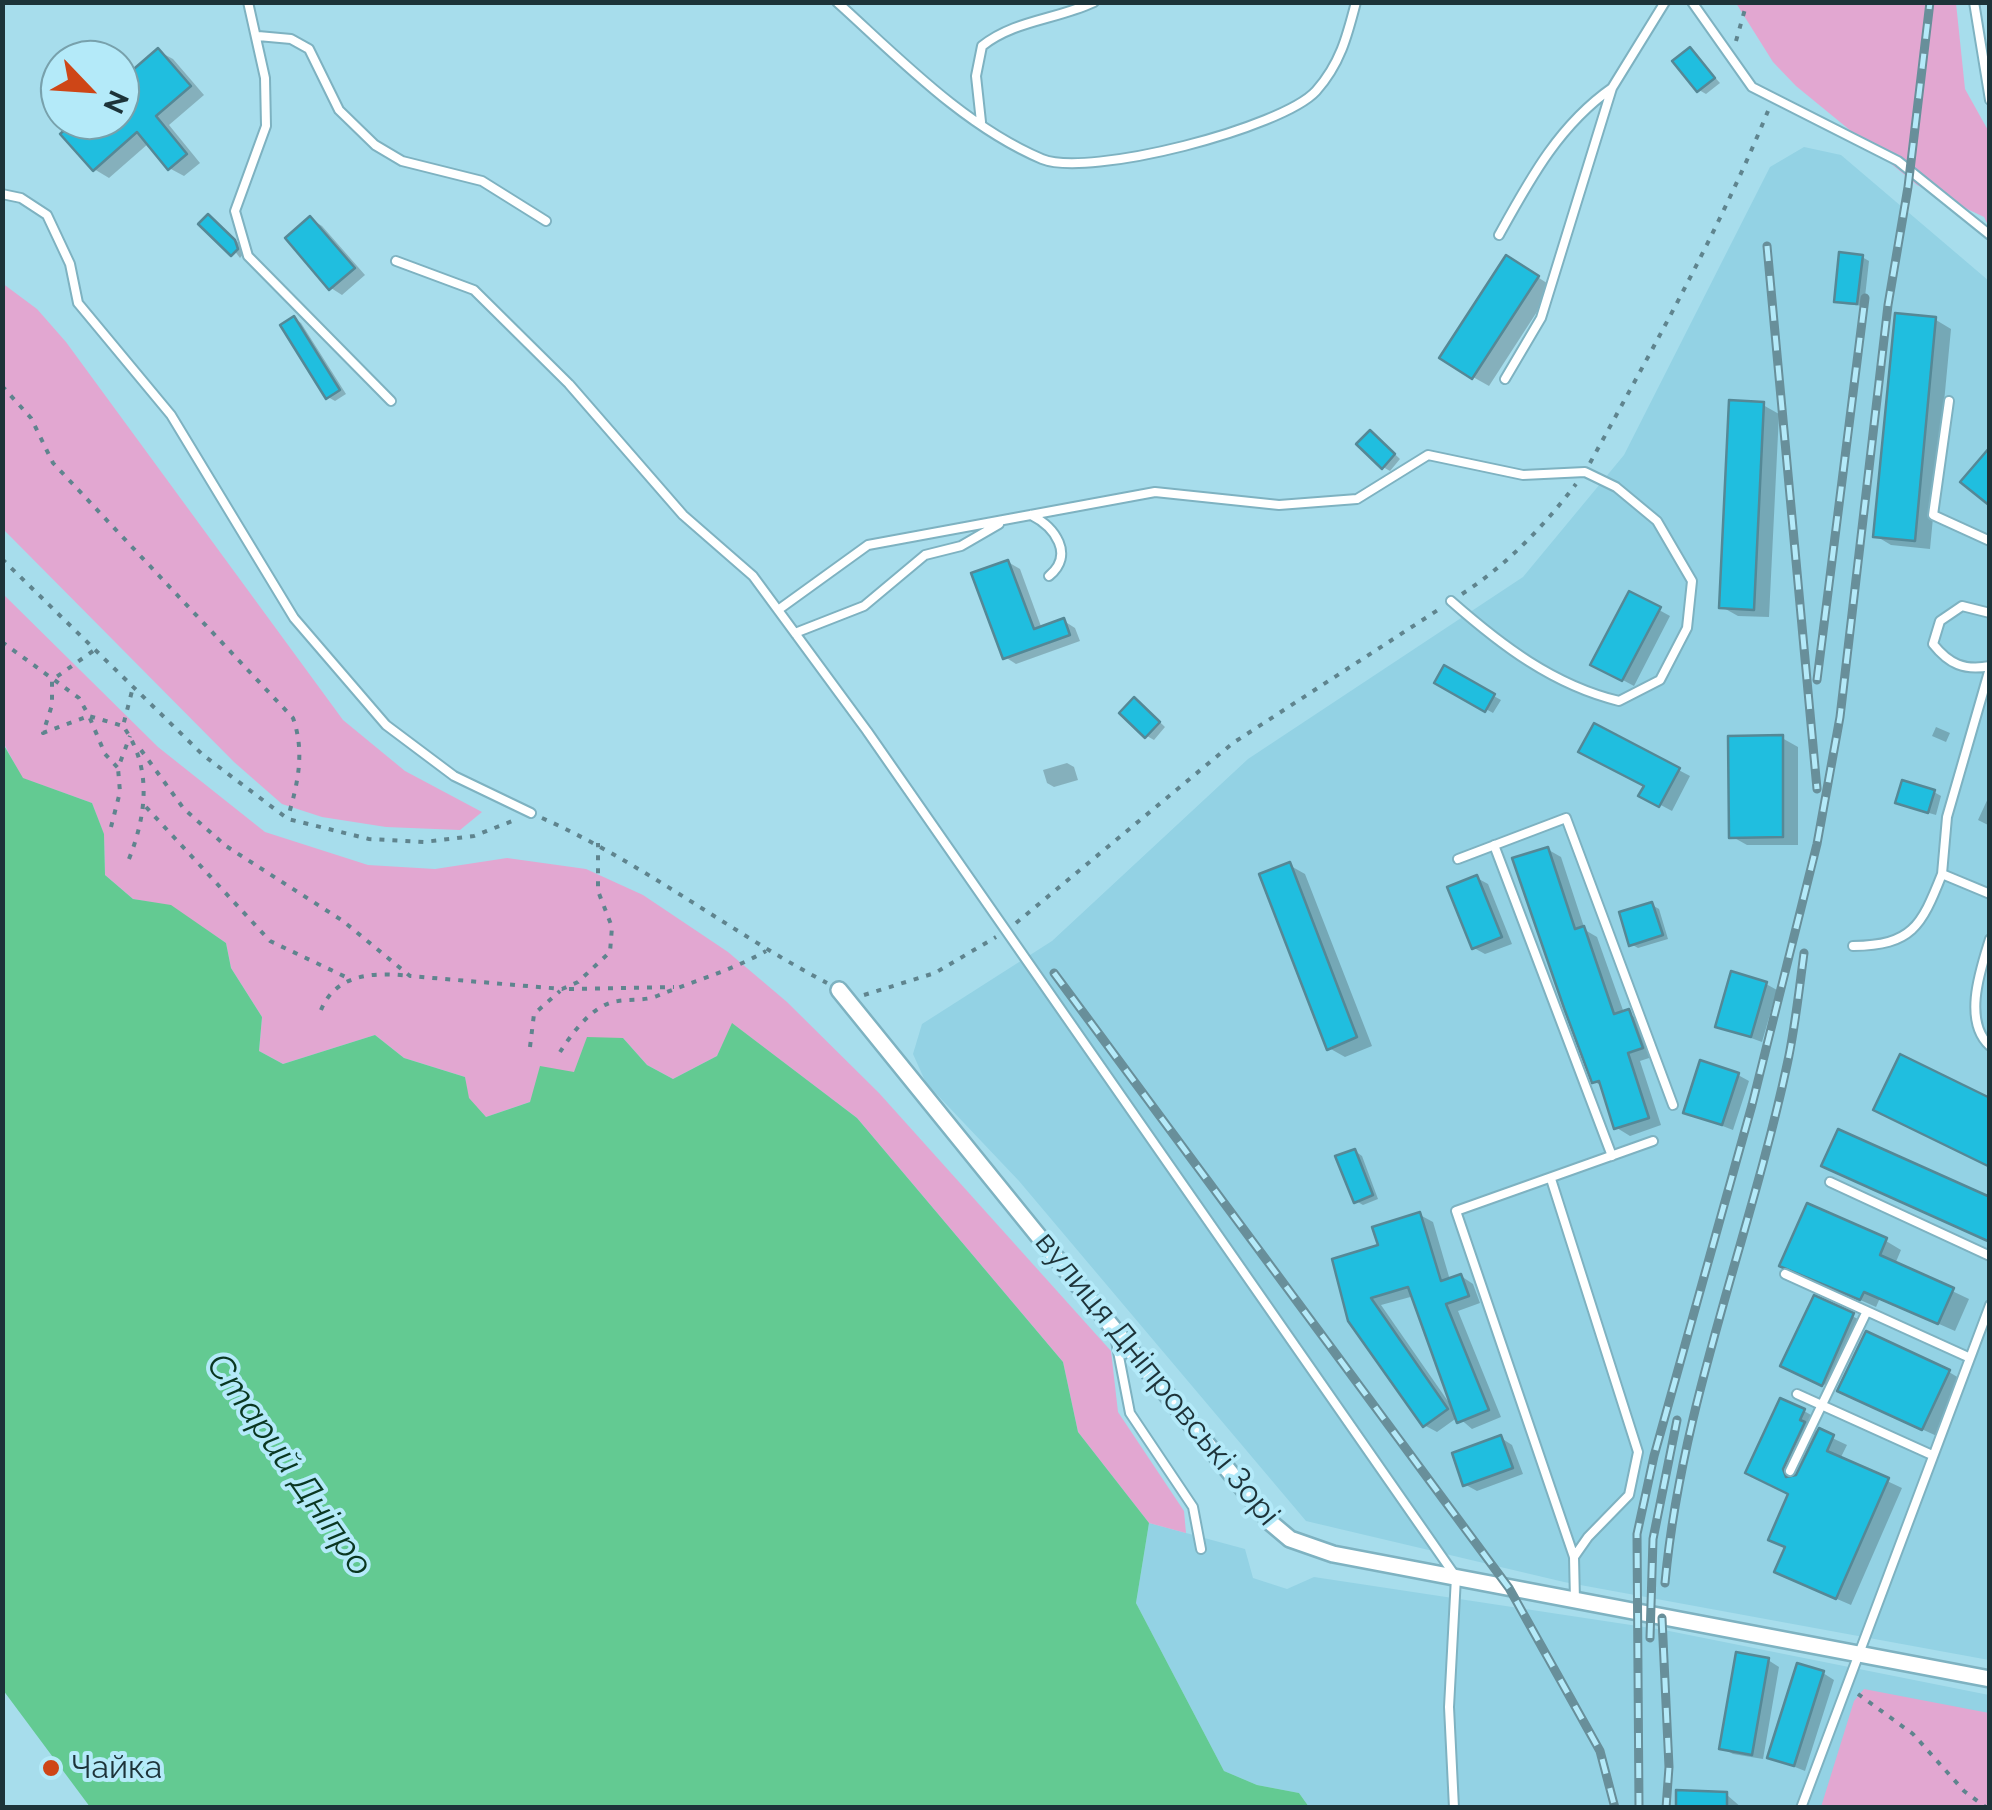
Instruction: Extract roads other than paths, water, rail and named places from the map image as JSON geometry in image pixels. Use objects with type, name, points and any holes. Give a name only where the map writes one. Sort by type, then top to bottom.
[{"type":"street","name":"вулиця Дніпровські Зорі","points":[[839,990],[1272,1523],[1290,1539],[1333,1554],[1990,1680]]},
{"type":"lane","points":[[248,2],[258,36],[266,126],[235,210],[248,256],[391,401]]},
{"type":"lane","points":[[837,2],[925,81],[981,122],[1044,160],[1082,166],[1214,141],[1313,94],[1344,52],[1356,2]]},
{"type":"lane","points":[[981,122],[976,76],[982,46],[1005,28],[1058,19],[1094,2]]},
{"type":"lane","points":[[1504,379],[1541,318],[1612,88],[1665,2]]},
{"type":"lane","points":[[1692,2],[1752,87],[1898,161],[1990,236]]},
{"type":"lane","points":[[1974,2],[1990,100]]},
{"type":"lane","points":[[258,36],[290,38],[309,49],[339,110],[375,144],[402,160],[482,181],[546,222]]},
{"type":"lane","points":[[1499,235],[1538,166],[1579,110],[1612,88]]},
{"type":"lane","points":[[2,194],[21,198],[47,216],[70,264],[78,303],[172,415],[294,618],[386,725],[454,776],[532,813]]},
{"type":"lane","points":[[396,261],[474,290],[569,384],[683,515],[753,576],[1456,1578],[1449,1706],[1454,1808]]},
{"type":"lane","points":[[1949,401],[1932,515],[1990,540]]},
{"type":"lane","points":[[778,610],[868,545],[1155,492],[1279,505],[1357,500],[1428,455],[1523,475],[1585,472],[1616,487],[1657,520],[1692,581],[1686,628],[1660,680],[1618,701],[1583,692],[1502,645],[1452,601]]},
{"type":"lane","points":[[1032,515],[1049,524],[1059,540],[1062,556],[1058,569],[1049,576]]},
{"type":"lane","points":[[795,633],[864,606],[925,555],[960,546],[1007,519]]},
{"type":"lane","points":[[1853,946],[1904,939],[1926,915],[1942,874],[1947,818],[1990,667],[1959,666],[1945,659],[1933,644],[1940,621],[1962,606],[1990,612]]},
{"type":"lane","points":[[1458,858],[1566,818],[1673,1105]]},
{"type":"lane","points":[[1494,845],[1612,1156]]},
{"type":"lane","points":[[1942,874],[1990,894]]},
{"type":"lane","points":[[1990,939],[1976,998],[1982,1039],[1990,1046]]},
{"type":"lane","points":[[1575,1601],[1574,1557],[1456,1210],[1652,1141]]},
{"type":"lane","points":[[1550,1179],[1638,1452],[1629,1495],[1574,1557]]},
{"type":"lane","points":[[1830,1182],[1990,1256]]},
{"type":"lane","points":[[1785,1274],[1968,1357]]},
{"type":"lane","points":[[1801,1808],[1990,1305]]},
{"type":"lane","points":[[1790,1471],[1867,1311]]},
{"type":"lane","points":[[1114,1327],[1121,1382],[1130,1413],[1193,1508],[1201,1549]]},
{"type":"lane","points":[[1797,1394],[1932,1455]]},
{"type":"water","name":"Старий Дніпро","points":[[2,742],[23,778],[92,803],[104,834],[105,875],[133,899],[171,905],[226,943],[231,968],[262,1017],[259,1051],[283,1064],[375,1035],[404,1058],[465,1077],[469,1098],[486,1117],[530,1102],[540,1066],[574,1072],[587,1037],[623,1038],[647,1065],[673,1079],[717,1056],[732,1023],[857,1118],[1063,1362],[1078,1432],[1149,1523],[1136,1603],[1224,1771],[1257,1785],[1299,1793],[1309,1807],[90,1807],[3,1690]]},
{"type":"railway","points":[[1639,1808],[1637,1534],[1654,1456],[1752,1105],[1817,844],[1840,717],[1888,305],[1908,187],[1930,2]]},
{"type":"railway","points":[[1767,246],[1817,789]]},
{"type":"railway","points":[[1817,680],[1865,298]]},
{"type":"railway","points":[[1665,1583],[1686,1452],[1772,1130],[1790,1051],[1804,953]]},
{"type":"railway","points":[[1054,973],[1509,1588],[1600,1751],[1615,1808]]},
{"type":"railway","points":[[1650,1638],[1653,1539],[1677,1420]]},
{"type":"railway","points":[[1662,1618],[1669,1767],[1666,1808]]},
{"type":"place","name":"Чайка","points":[[51,1768]]}]
